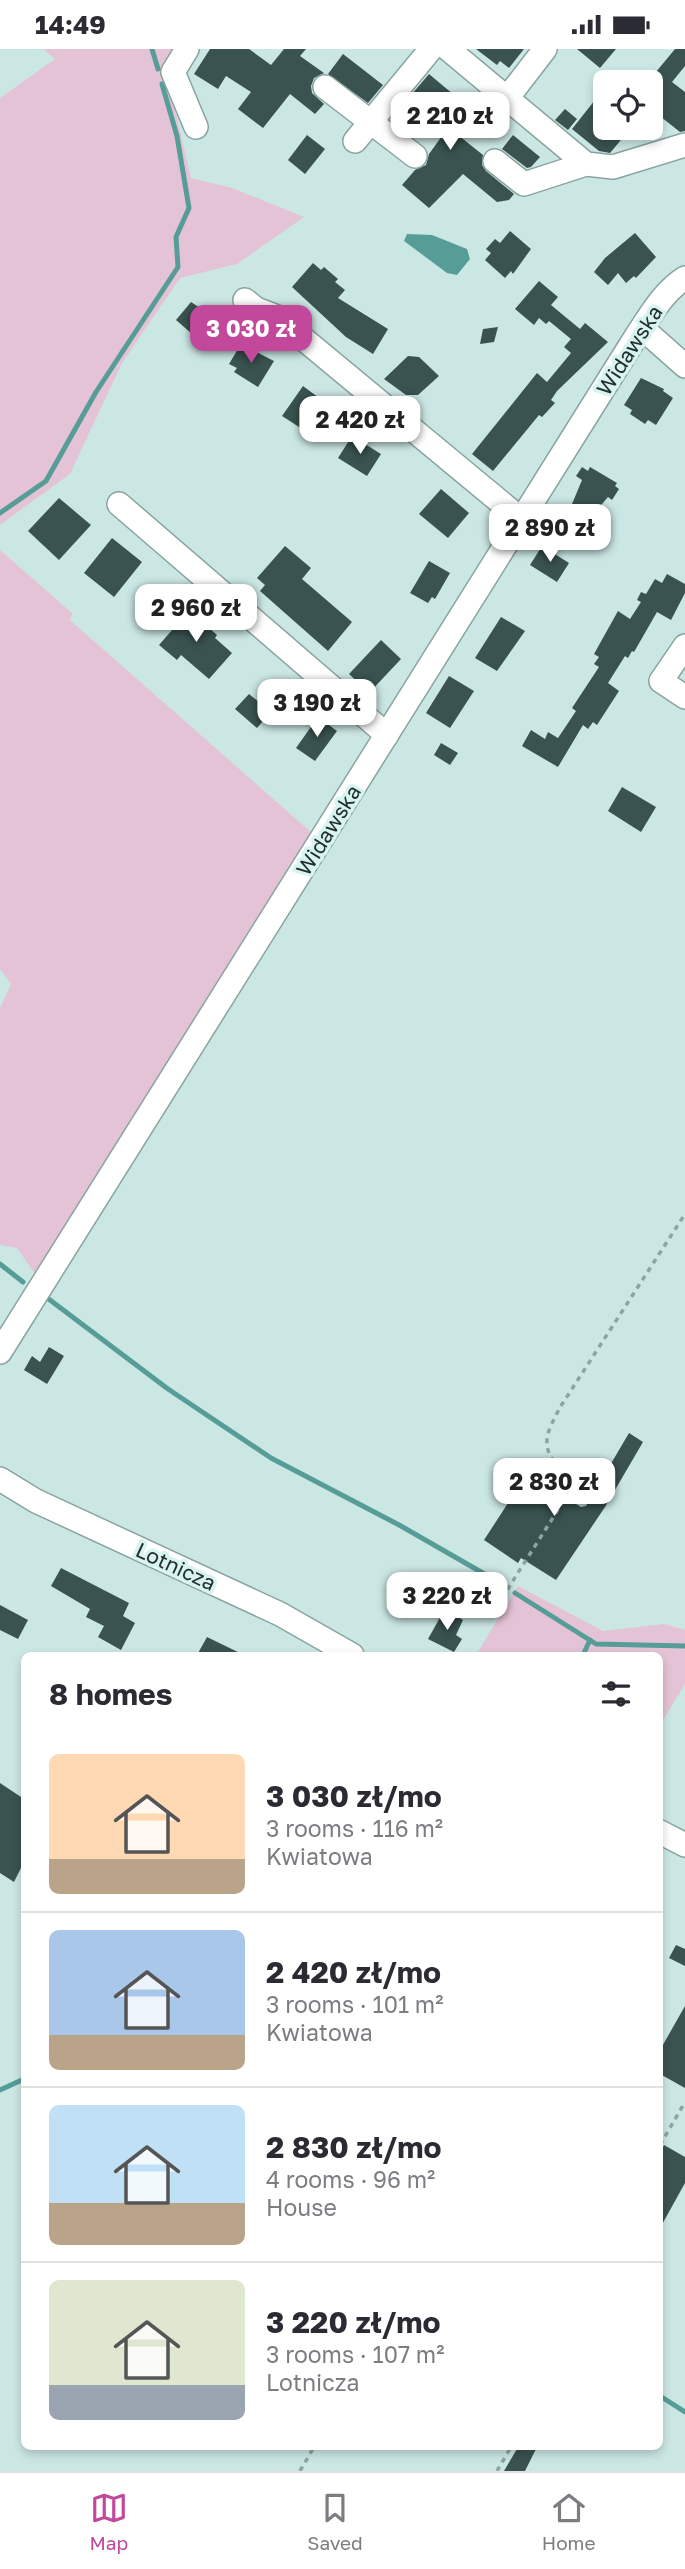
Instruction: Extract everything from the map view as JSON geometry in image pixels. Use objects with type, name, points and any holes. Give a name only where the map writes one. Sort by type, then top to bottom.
[{"type":"street","points":[[187,49],[173,72],[197,127]]},
{"type":"street","points":[[355,141],[431,49]]},
{"type":"street","points":[[448,49],[586,164]]},
{"type":"street","points":[[508,97],[545,49]]},
{"type":"street","points":[[325,87],[415,156]]},
{"type":"street","points":[[495,161],[524,184],[586,164],[613,167],[685,145]]},
{"type":"street","name":"Widawska","points":[[0,1352],[642,328],[675,284],[685,278]]},
{"type":"street","points":[[245,300],[256,309],[278,317],[522,520]]},
{"type":"street","points":[[642,328],[685,366]]},
{"type":"street","points":[[120,504],[387,735]]},
{"type":"street","points":[[685,646],[661,681],[685,697]]},
{"type":"street","name":"Lotnicza","points":[[0,1479],[36,1501],[281,1614],[347,1652]]},
{"type":"street","points":[[663,1834],[685,1845]]},
{"type":"path","points":[[502,1598],[568,1494],[570,1485],[567,1477],[550,1457],[547,1440],[559,1409],[685,1215]]},
{"type":"path","points":[[663,2139],[685,2102]]},
{"type":"path","points":[[300,2471],[312,2450]]},
{"type":"path","points":[[497,2471],[509,2450]]},
{"type":"shaded area","points":[[43,49],[175,49],[165,66],[191,178],[232,188],[304,217],[237,264],[180,278],[122,363],[70,474],[0,525],[0,98],[55,59]]},
{"type":"shaded area","points":[[0,550],[72,613],[70,620],[312,833],[35,1274],[17,1248],[0,1245],[0,1008],[11,984],[0,969]]},
{"type":"shaded area","points":[[518,1586],[603,1631],[665,1624],[685,1630],[685,1684],[663,1720],[663,1652],[478,1652]]},
{"type":"water","points":[[407,234],[432,235],[467,249],[470,259],[457,275],[447,273],[404,241]]},
{"type":"building","points":[[210,49],[249,49],[271,65],[284,49],[306,49],[300,56],[324,73],[314,78],[311,86],[312,93],[324,104],[315,114],[290,94],[263,128],[238,109],[251,92],[226,76],[218,89],[194,74]]},
{"type":"building","points":[[476,49],[524,49],[509,68],[500,61],[497,65]]},
{"type":"building","points":[[577,49],[616,49],[600,68]]},
{"type":"building","points":[[675,49],[685,49],[685,66],[672,82],[685,92],[685,131],[680,132],[663,119],[663,70],[658,70]]},
{"type":"building","points":[[343,54],[383,85],[368,103],[328,74]]},
{"type":"building","points":[[429,74],[460,100],[458,103],[474,117],[458,135],[483,155],[482,165],[486,171],[514,194],[509,200],[497,202],[463,174],[429,208],[402,185],[415,170],[426,165],[429,154],[450,125],[412,94]]},
{"type":"building","points":[[405,103],[412,109],[399,126],[391,120]]},
{"type":"building","points":[[593,103],[593,140],[621,140],[610,153],[599,151],[572,129]]},
{"type":"building","points":[[565,109],[577,119],[568,130],[555,120]]},
{"type":"building","points":[[307,135],[325,149],[305,174],[288,160]]},
{"type":"building","points":[[513,135],[540,157],[531,167],[527,168],[502,149]]},
{"type":"building","points":[[510,231],[531,249],[513,274],[511,271],[505,278],[485,260],[491,253],[486,249],[495,239],[500,243]]},
{"type":"building","points":[[635,233],[656,257],[636,278],[634,276],[626,283],[618,273],[608,285],[594,272],[605,258]]},
{"type":"building","points":[[313,263],[321,270],[324,267],[338,279],[335,282],[345,290],[338,298],[388,329],[373,354],[346,337],[292,287]]},
{"type":"building","points":[[539,281],[558,297],[551,305],[580,329],[585,323],[608,342],[557,391],[551,400],[555,403],[542,417],[539,415],[493,471],[472,454],[537,373],[547,382],[571,353],[564,347],[571,339],[549,321],[546,324],[539,318],[534,325],[515,309]]},
{"type":"building","points":[[191,302],[217,319],[199,340],[176,320]]},
{"type":"building","points":[[498,327],[494,342],[480,344],[483,329]]},
{"type":"building","points":[[241,344],[274,361],[258,387],[234,372],[237,368],[229,364]]},
{"type":"building","points":[[408,356],[419,357],[439,376],[418,395],[406,395],[384,379]]},
{"type":"building","points":[[641,378],[664,389],[663,391],[673,398],[656,425],[648,420],[645,424],[630,414],[632,410],[624,405]]},
{"type":"building","points":[[303,386],[334,409],[317,434],[313,431],[310,434],[282,416]]},
{"type":"building","points":[[352,436],[381,454],[367,476],[338,458]]},
{"type":"building","points":[[582,467],[588,471],[590,467],[617,483],[615,486],[619,489],[612,500],[608,497],[592,516],[572,504],[582,480],[576,476]]},
{"type":"building","points":[[441,489],[469,513],[448,538],[419,514]]},
{"type":"building","points":[[59,498],[91,525],[59,560],[28,531]]},
{"type":"building","points":[[112,538],[142,562],[114,597],[84,573]]},
{"type":"building","points":[[285,546],[311,568],[302,579],[352,622],[328,651],[260,591],[265,585],[257,578]]},
{"type":"building","points":[[542,546],[569,563],[557,582],[530,565]]},
{"type":"building","points":[[429,561],[450,573],[435,599],[432,597],[428,603],[410,593]]},
{"type":"building","points":[[667,574],[685,584],[685,593],[671,620],[657,612],[634,652],[632,651],[628,658],[625,656],[608,683],[619,691],[597,725],[593,722],[588,729],[583,725],[558,767],[522,746],[531,730],[545,739],[548,732],[558,738],[576,711],[572,708],[599,667],[594,664],[599,657],[594,654],[618,611],[630,619],[641,602],[637,600],[641,592],[646,594],[655,579],[662,583]]},
{"type":"building","points":[[193,606],[206,618],[202,622],[217,635],[215,638],[232,653],[209,679],[181,655],[177,660],[159,645]]},
{"type":"building","points":[[501,617],[525,631],[497,671],[475,658]]},
{"type":"building","points":[[381,640],[401,659],[369,693],[349,674]]},
{"type":"building","points":[[449,676],[474,691],[450,728],[426,713]]},
{"type":"building","points":[[249,694],[271,712],[257,728],[235,709]]},
{"type":"building","points":[[318,717],[337,731],[315,761],[296,748]]},
{"type":"building","points":[[441,743],[458,753],[450,765],[434,755]]},
{"type":"building","points":[[622,787],[656,807],[641,832],[608,811]]},
{"type":"building","points":[[49,1347],[64,1356],[47,1384],[24,1370],[32,1356],[40,1362]]},
{"type":"building","points":[[629,1433],[643,1442],[605,1507],[556,1580],[521,1558],[518,1563],[484,1540],[527,1474],[581,1507],[586,1506]]},
{"type":"building","points":[[61,1568],[129,1603],[123,1616],[135,1623],[121,1650],[98,1637],[104,1626],[86,1617],[90,1609],[51,1586]]},
{"type":"building","points":[[0,1605],[28,1620],[18,1639],[0,1630]]},
{"type":"building","points":[[448,1611],[463,1620],[456,1635],[462,1639],[454,1652],[428,1639],[442,1614],[445,1616]]},
{"type":"building","points":[[207,1637],[238,1652],[199,1652]]},
{"type":"building","points":[[0,1783],[21,1797],[21,1868],[14,1882],[0,1873]]},
{"type":"building","points":[[676,1945],[685,1949],[685,1966],[669,1958]]},
{"type":"building","points":[[685,2006],[685,2088],[663,2076],[663,2045]]},
{"type":"building","points":[[663,2147],[685,2157],[685,2183],[663,2223]]},
{"type":"building","points":[[516,2450],[536,2450],[525,2471],[504,2471]]},
{"type":"waterway","points":[[152,49],[158,69]]},
{"type":"waterway","points":[[0,513],[46,481],[96,392],[178,267],[176,237],[189,208],[177,136],[162,84]]},
{"type":"waterway","points":[[0,1264],[23,1282]]},
{"type":"waterway","points":[[46,1297],[168,1389],[271,1458],[401,1526],[502,1584]]},
{"type":"waterway","points":[[515,1593],[596,1644],[685,1646]]},
{"type":"waterway","points":[[584,1652],[590,1640]]},
{"type":"waterway","points":[[0,2090],[21,2080]]},
{"type":"waterway","points":[[663,2398],[685,2412]]}]
